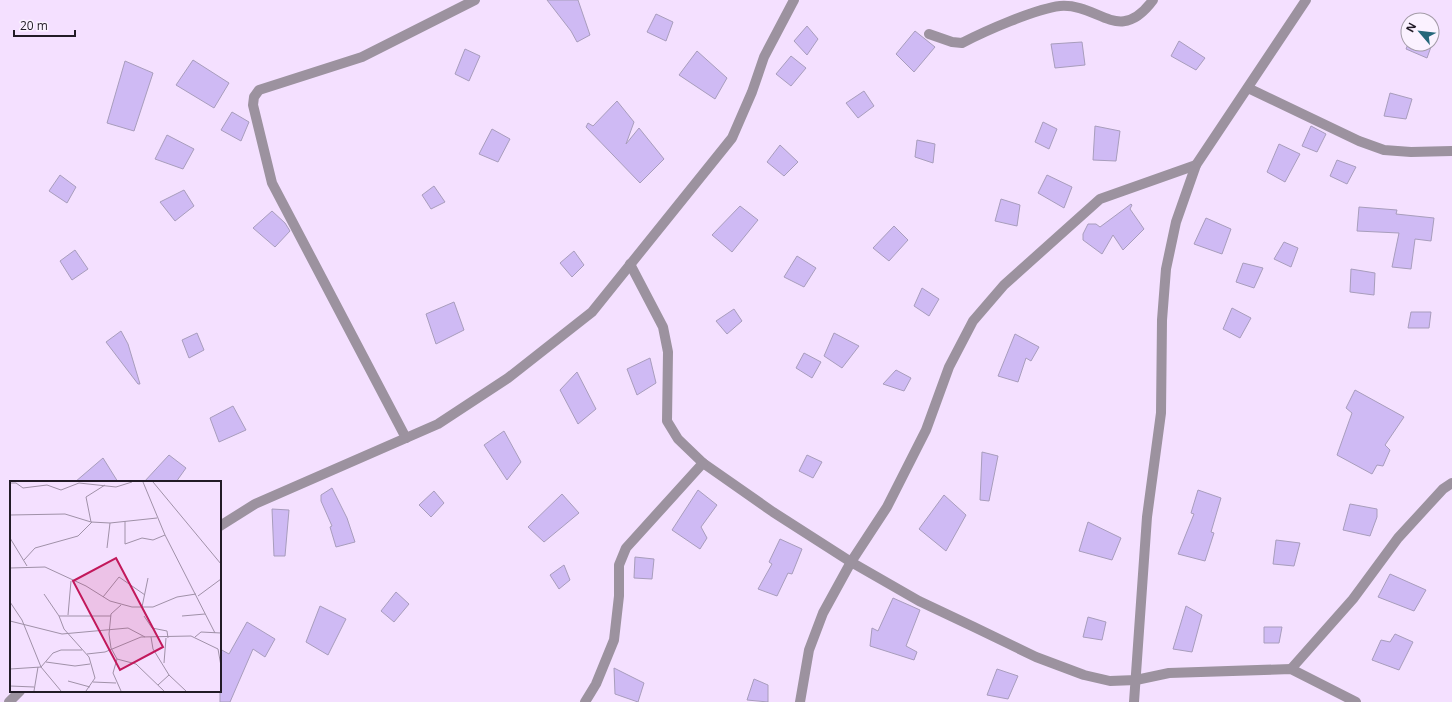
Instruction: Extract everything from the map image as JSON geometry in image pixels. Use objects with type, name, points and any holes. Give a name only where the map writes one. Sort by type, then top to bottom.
[{"type":"street","points":[[406,438],[272,183],[258,129],[253,105],[254,97],[259,90],[362,57],[475,0]]},
{"type":"street","points":[[929,34],[952,42],[962,43],[1036,12],[1061,6],[1080,9],[1104,19],[1128,22],[1144,13],[1153,0]]},
{"type":"street","points":[[1134,702],[1147,517],[1161,413],[1162,320],[1166,268],[1176,222],[1196,165],[1306,0]]},
{"type":"street","points":[[221,525],[256,504],[438,424],[508,378],[592,312],[732,138],[752,92],[764,57],[791,1]]},
{"type":"street","points":[[1248,88],[1359,141],[1384,150],[1411,152],[1452,151]]},
{"type":"street","points":[[800,702],[809,650],[823,613],[852,562],[887,507],[926,430],[949,367],[973,321],[1004,285],[1100,199],[1196,165]]},
{"type":"street","points":[[630,264],[663,327],[668,352],[667,421],[678,439],[703,463],[773,512],[852,562],[920,601],[1036,657],[1084,675],[1110,681],[1136,680],[1169,674],[1291,669],[1356,702]]},
{"type":"street","points":[[585,702],[596,684],[614,640],[619,596],[619,565],[626,548],[703,463]]},
{"type":"street","points":[[1291,669],[1353,599],[1398,538],[1443,489],[1452,483]]},
{"type":"street","points":[[10,702],[19,692]]},
{"type":"building","points":[[547,0],[578,0],[590,35],[577,42],[571,31]]},
{"type":"building","points":[[656,14],[673,22],[666,41],[647,32]]},
{"type":"building","points":[[807,26],[818,39],[807,55],[794,41]]},
{"type":"building","points":[[915,31],[935,47],[914,72],[896,54]]},
{"type":"building","points":[[1179,41],[1205,58],[1196,70],[1171,56]]},
{"type":"building","points":[[1082,42],[1085,65],[1055,68],[1051,44]]},
{"type":"building","points":[[465,49],[480,56],[469,81],[455,74]]},
{"type":"building","points":[[697,51],[727,78],[715,99],[679,75]]},
{"type":"building","points":[[1413,52],[1429,52],[1427,58]]},
{"type":"building","points":[[791,56],[806,68],[791,86],[776,74]]},
{"type":"building","points":[[193,60],[229,83],[214,108],[176,85]]},
{"type":"building","points":[[125,61],[153,73],[134,131],[107,123]]},
{"type":"building","points":[[864,91],[874,106],[858,118],[846,103]]},
{"type":"building","points":[[1390,93],[1412,99],[1406,119],[1384,116]]},
{"type":"building","points":[[617,101],[634,122],[626,144],[639,128],[664,159],[640,183],[586,127],[588,123],[593,126]]},
{"type":"building","points":[[232,112],[249,122],[241,141],[221,130]]},
{"type":"building","points":[[1043,122],[1057,129],[1049,149],[1035,142]]},
{"type":"building","points":[[1095,126],[1120,131],[1116,161],[1093,160]]},
{"type":"building","points":[[1311,126],[1326,134],[1317,152],[1302,146]]},
{"type":"building","points":[[492,129],[510,139],[498,162],[479,154]]},
{"type":"building","points":[[167,135],[194,149],[183,169],[155,159]]},
{"type":"building","points":[[917,140],[935,144],[933,163],[915,157]]},
{"type":"building","points":[[1279,144],[1300,154],[1285,182],[1267,172]]},
{"type":"building","points":[[780,145],[798,162],[784,176],[767,162]]},
{"type":"building","points":[[1337,160],[1356,167],[1347,184],[1330,176]]},
{"type":"building","points":[[60,175],[76,187],[67,203],[49,191]]},
{"type":"building","points":[[1047,175],[1072,187],[1064,208],[1038,193]]},
{"type":"building","points":[[434,186],[445,202],[431,209],[422,195]]},
{"type":"building","points":[[184,190],[194,206],[175,221],[160,202]]},
{"type":"building","points":[[1001,199],[1020,205],[1017,226],[995,221]]},
{"type":"building","points":[[1131,204],[1130,209],[1144,229],[1123,250],[1113,235],[1102,254],[1083,240],[1083,234],[1088,224],[1096,224],[1100,227]]},
{"type":"building","points":[[740,206],[758,220],[732,252],[712,235]]},
{"type":"building","points":[[1359,207],[1397,210],[1396,214],[1434,218],[1431,241],[1415,239],[1411,269],[1392,267],[1399,233],[1357,231]]},
{"type":"building","points":[[272,211],[285,223],[290,231],[275,247],[253,228]]},
{"type":"building","points":[[1206,218],[1231,229],[1222,254],[1194,244]]},
{"type":"building","points":[[894,226],[908,240],[889,261],[873,248]]},
{"type":"building","points":[[1284,242],[1298,248],[1291,267],[1274,259]]},
{"type":"building","points":[[75,250],[88,269],[72,280],[60,261]]},
{"type":"building","points":[[574,251],[584,265],[572,277],[560,263]]},
{"type":"building","points":[[797,256],[816,268],[804,287],[784,277]]},
{"type":"building","points":[[1243,263],[1263,268],[1254,288],[1236,282]]},
{"type":"building","points":[[1351,269],[1375,273],[1374,295],[1350,292]]},
{"type":"building","points":[[922,288],[939,299],[929,316],[914,306]]},
{"type":"building","points":[[454,302],[464,330],[436,344],[426,314]]},
{"type":"building","points":[[1232,308],[1251,318],[1240,338],[1223,329]]},
{"type":"building","points":[[734,309],[742,321],[727,334],[716,321]]},
{"type":"building","points":[[1411,312],[1431,312],[1429,328],[1408,328]]},
{"type":"building","points":[[121,331],[128,344],[140,384],[138,384],[106,342]]},
{"type":"building","points":[[197,333],[204,350],[189,358],[182,340]]},
{"type":"building","points":[[834,333],[859,346],[842,368],[824,356]]},
{"type":"building","points":[[1015,334],[1039,347],[1031,361],[1026,358],[1018,382],[998,376]]},
{"type":"building","points":[[804,353],[821,362],[812,378],[796,368]]},
{"type":"building","points":[[650,358],[656,383],[637,395],[627,369]]},
{"type":"building","points":[[896,370],[911,378],[904,391],[883,384]]},
{"type":"building","points":[[577,372],[596,409],[578,424],[560,390]]},
{"type":"building","points":[[1355,390],[1404,417],[1385,445],[1390,450],[1383,466],[1377,465],[1372,474],[1337,455],[1352,413],[1346,408]]},
{"type":"building","points":[[233,406],[246,430],[219,442],[210,418]]},
{"type":"building","points":[[504,431],[521,462],[507,480],[484,445]]},
{"type":"building","points":[[982,452],[998,456],[989,501],[980,500]]},
{"type":"building","points":[[169,455],[186,468],[177,481],[145,481]]},
{"type":"building","points":[[807,455],[822,462],[813,478],[799,471]]},
{"type":"building","points":[[103,458],[117,481],[76,481]]},
{"type":"building","points":[[332,488],[347,518],[355,542],[336,547],[330,527],[332,526],[321,501],[321,495]]},
{"type":"building","points":[[698,490],[717,505],[701,527],[707,538],[700,549],[672,530]]},
{"type":"building","points":[[1198,490],[1221,498],[1211,532],[1214,533],[1205,561],[1178,554],[1194,514],[1191,513]]},
{"type":"building","points":[[434,491],[444,503],[431,517],[419,505]]},
{"type":"building","points":[[562,494],[579,513],[544,542],[528,527]]},
{"type":"building","points":[[944,495],[966,515],[946,551],[919,529]]},
{"type":"building","points":[[1350,504],[1377,509],[1377,517],[1370,536],[1343,530]]},
{"type":"building","points":[[272,509],[289,510],[285,556],[274,556]]},
{"type":"building","points":[[1088,522],[1121,538],[1112,560],[1079,551]]},
{"type":"building","points":[[780,539],[802,549],[792,574],[788,573],[777,596],[758,589],[772,564],[769,562]]},
{"type":"building","points":[[1276,540],[1300,543],[1294,566],[1273,564]]},
{"type":"building","points":[[635,557],[654,559],[652,579],[634,578]]},
{"type":"building","points":[[564,565],[570,580],[559,589],[550,575]]},
{"type":"building","points":[[1390,574],[1426,590],[1414,611],[1378,597]]},
{"type":"building","points":[[396,592],[409,604],[394,622],[381,611]]},
{"type":"building","points":[[893,598],[920,610],[906,646],[917,652],[914,660],[870,646],[872,628],[878,631]]},
{"type":"building","points":[[320,606],[346,619],[328,655],[306,642]]},
{"type":"building","points":[[1186,606],[1202,615],[1192,652],[1173,649]]},
{"type":"building","points":[[1088,617],[1106,622],[1102,640],[1083,637]]},
{"type":"building","points":[[247,622],[275,639],[265,657],[253,649],[230,702],[220,702],[221,650],[229,654]]},
{"type":"building","points":[[1264,627],[1282,627],[1279,643],[1264,643]]},
{"type":"building","points":[[1395,634],[1413,642],[1399,670],[1372,660],[1381,640],[1390,642]]},
{"type":"building","points":[[614,668],[644,683],[638,702],[615,694]]},
{"type":"building","points":[[997,669],[1018,676],[1008,699],[987,695]]},
{"type":"building","points":[[754,679],[768,685],[768,702],[747,700]]}]
